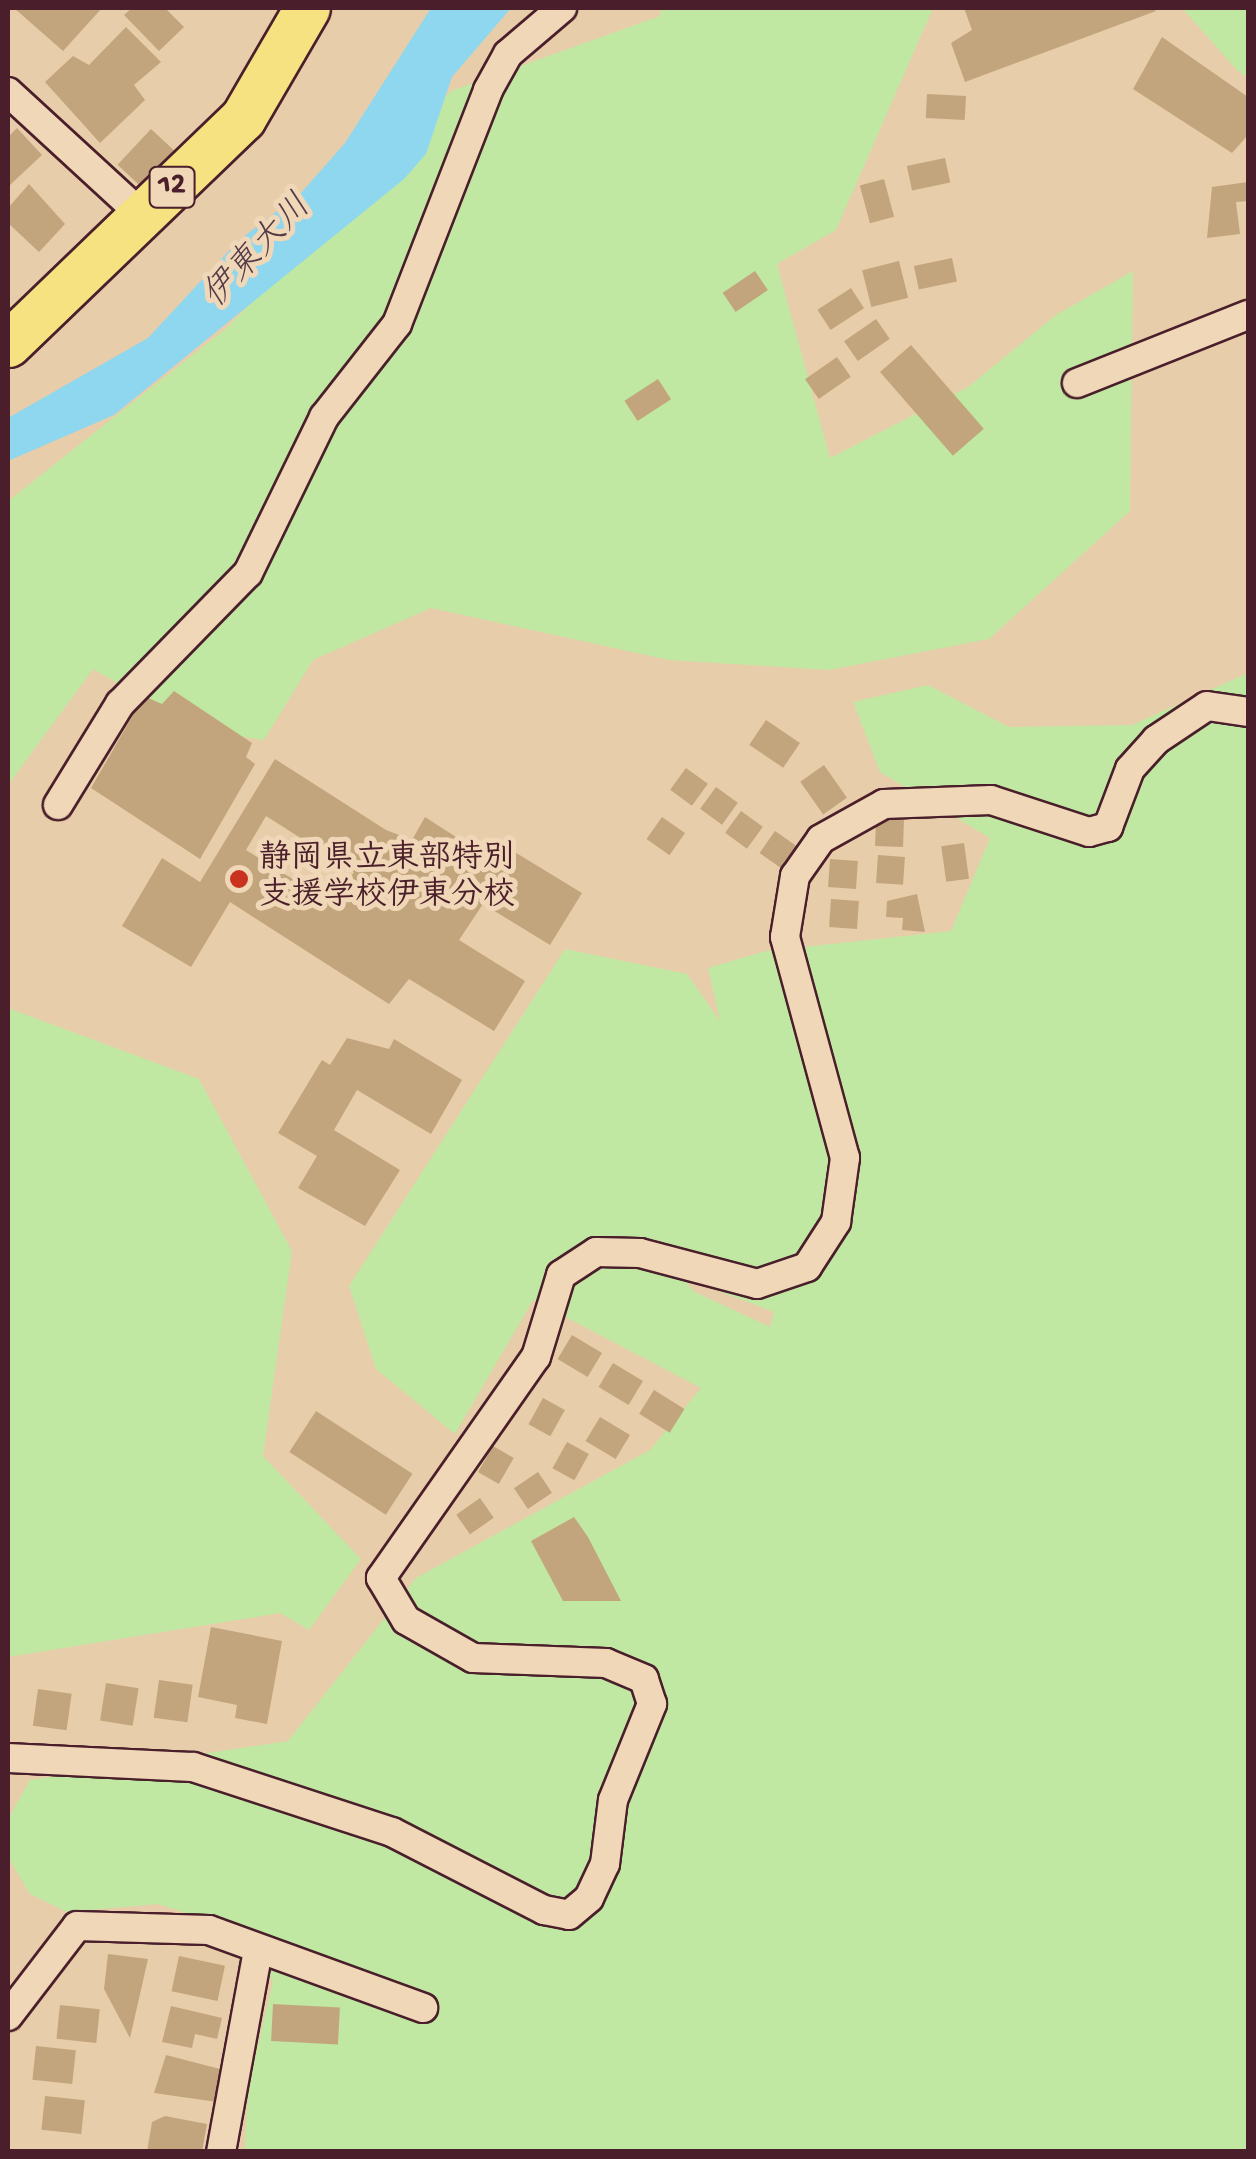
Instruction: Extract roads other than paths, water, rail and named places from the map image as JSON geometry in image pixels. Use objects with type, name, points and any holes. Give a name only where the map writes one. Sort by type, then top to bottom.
[{"type":"main road","name":"12","points":[[8,344],[243,118],[307,8]]},
{"type":"street","points":[[58,805],[120,704],[248,572],[324,417],[397,324],[488,90],[508,54],[562,8]]},
{"type":"street","points":[[8,92],[143,216]]},
{"type":"street","points":[[1077,383],[1247,320]]},
{"type":"street","points":[[8,1758],[194,1768],[392,1832],[544,1910],[569,1915],[590,1898],[606,1864],[613,1800],[652,1704],[644,1679],[606,1663],[473,1658],[406,1620],[382,1578],[536,1358],[561,1275],[596,1252],[640,1253],[757,1284],[807,1267],[836,1222],[845,1158],[785,938],[795,876],[821,839],[884,804],[992,800],[1089,832],[1108,827],[1130,769],[1156,740],[1208,706],[1248,712]]},
{"type":"street","points":[[8,2016],[78,1926],[209,1930],[423,2008]]},
{"type":"street","points":[[220,2152],[258,1950]]},
{"type":"water","name":"伊東大川","points":[[431,8],[511,8],[452,77],[426,154],[404,179],[114,415],[8,461],[8,418],[148,338],[238,241],[301,193],[345,143]]},
{"type":"place","name":"静岡県立東部特別 支援学校伊東分校","points":[[239,879]]}]
